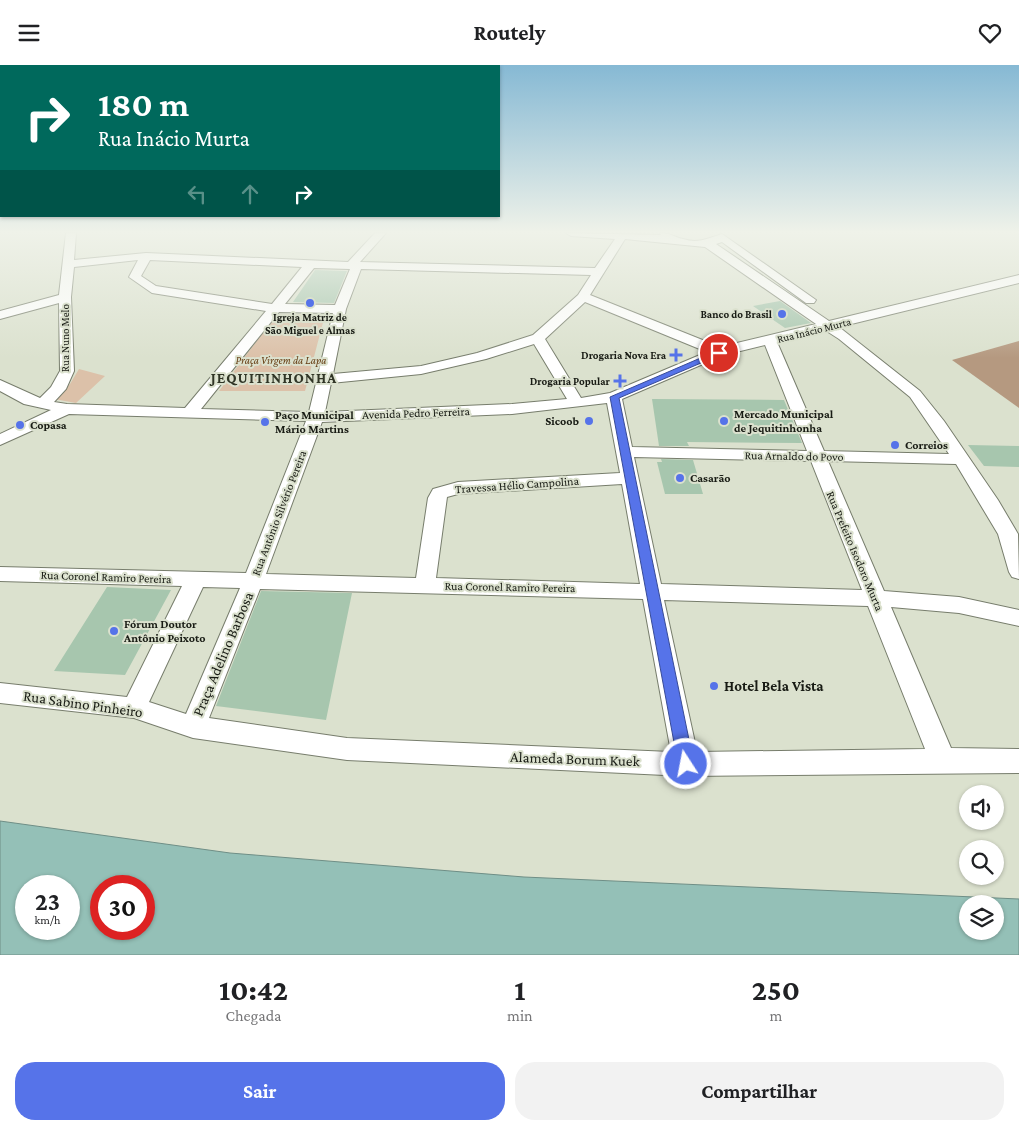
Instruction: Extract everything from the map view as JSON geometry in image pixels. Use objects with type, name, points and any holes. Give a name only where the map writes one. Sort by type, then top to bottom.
[{"type":"street","name":"Rua Nuno Melo","points":[[42,405],[58,389],[67,371],[65,297],[66,275]]},
{"type":"street","points":[[136,275],[135,277],[152,289],[274,308],[340,309]]},
{"type":"street","points":[[190,412],[302,275]]},
{"type":"street","points":[[316,417],[340,309],[351,275]]},
{"type":"street","points":[[325,379],[421,370],[481,356],[538,338],[582,297],[597,275]]},
{"type":"street","points":[[753,275],[828,326]]},
{"type":"street","points":[[772,275],[843,329],[915,394],[962,459],[1008,534],[1019,572]]},
{"type":"street","name":"Rua Inácio Murta","points":[[614,397],[719,353],[828,326],[843,329],[1019,279]]},
{"type":"street","points":[[0,315],[65,297]]},
{"type":"street","points":[[582,297],[719,353]]},
{"type":"street","points":[[538,338],[577,403]]},
{"type":"street","name":"Rua Prefeito Isodoro Murta","points":[[770,341],[874,598],[943,760]]},
{"type":"street","name":"Avenida Pedro Ferreira","points":[[0,385],[21,398],[42,405],[67,409],[316,417],[512,409],[577,403],[614,397]]},
{"type":"street","points":[[614,397],[686,764]]},
{"type":"street","points":[[0,440],[67,409]]},
{"type":"street","name":"Rua Antônio Silvério Pereira","points":[[254,581],[316,417]]},
{"type":"street","name":"Rua Arnaldo do Povo","points":[[626,452],[962,459]]},
{"type":"street","name":"Travessa Hélio Campolina","points":[[425,585],[439,493],[458,488],[630,478]]},
{"type":"street","name":"Rua Coronel Ramiro Pereira","points":[[0,574],[653,590],[874,598],[959,605],[1019,618]]},
{"type":"street","points":[[134,708],[196,580]]},
{"type":"street","name":"Praça Adelino Barbosa","points":[[193,727],[254,581]]},
{"type":"street","name":"Rua Sabino Pinheiro","points":[[0,693],[134,708],[193,727]]},
{"type":"street","name":"Alameda Borum Kuek","points":[[193,727],[348,749],[686,764],[943,760],[1019,761]]},
{"type":"green space","name":"Praça Virgem da Lapa","points":[[277,314],[325,315],[305,391],[219,391]]},
{"type":"green space","points":[[79,369],[105,376],[76,403],[54,399],[70,384]]},
{"type":"shaded area","points":[[1019,341],[1019,408],[952,360]]},
{"type":"water","points":[[0,821],[230,853],[524,877],[959,896],[959,940],[1004,940],[1004,898],[1019,899],[1019,955],[0,955]]},
{"type":"building","name":"Igreja Matriz de São Miguel e Almas","points":[[312,275],[346,275],[334,303],[293,302]]},
{"type":"building","name":"Banco do Brasil","points":[[780,301],[811,323],[785,328],[753,306]]},
{"type":"building","name":"Mercado Municipal de Jequitinhonha","points":[[652,399],[784,400],[802,443],[687,442],[689,446],[659,446]]},
{"type":"building","points":[[968,445],[1019,446],[1019,467],[984,466]]},
{"type":"building","name":"Casarão","points":[[661,459],[693,460],[703,494],[665,494],[657,462],[662,462]]},
{"type":"building","name":"Fórum Doutor Antônio Peixoto","points":[[107,587],[171,590],[125,675],[54,671]]},
{"type":"building","points":[[261,591],[352,593],[326,720],[216,706]]},
{"type":"place","name":"Igreja Matriz de São Miguel e Almas","points":[[310,303]]},
{"type":"place","name":"Banco do Brasil","points":[[782,314]]},
{"type":"place","name":"Drogaria Nova Era","points":[[676,355]]},
{"type":"place","name":"Drogaria Popular","points":[[620,381]]},
{"type":"place","name":"Sicoob","points":[[589,421]]},
{"type":"place","name":"Mercado Municipal de Jequitinhonha","points":[[724,421]]},
{"type":"place","name":"Paço Municipal Mário Martins","points":[[265,422]]},
{"type":"place","name":"Copasa","points":[[20,425]]},
{"type":"place","name":"Correios","points":[[895,445]]},
{"type":"place","name":"Casarão","points":[[680,478]]},
{"type":"place","name":"Fórum Doutor Antônio Peixoto","points":[[114,631]]},
{"type":"place","name":"Hotel Bela Vista","points":[[714,686]]},
{"type":"district","name":"JEQUITINHONHA","points":[[274,378]]},
{"type":"route","points":[[686,764],[614,397],[719,353]]}]
